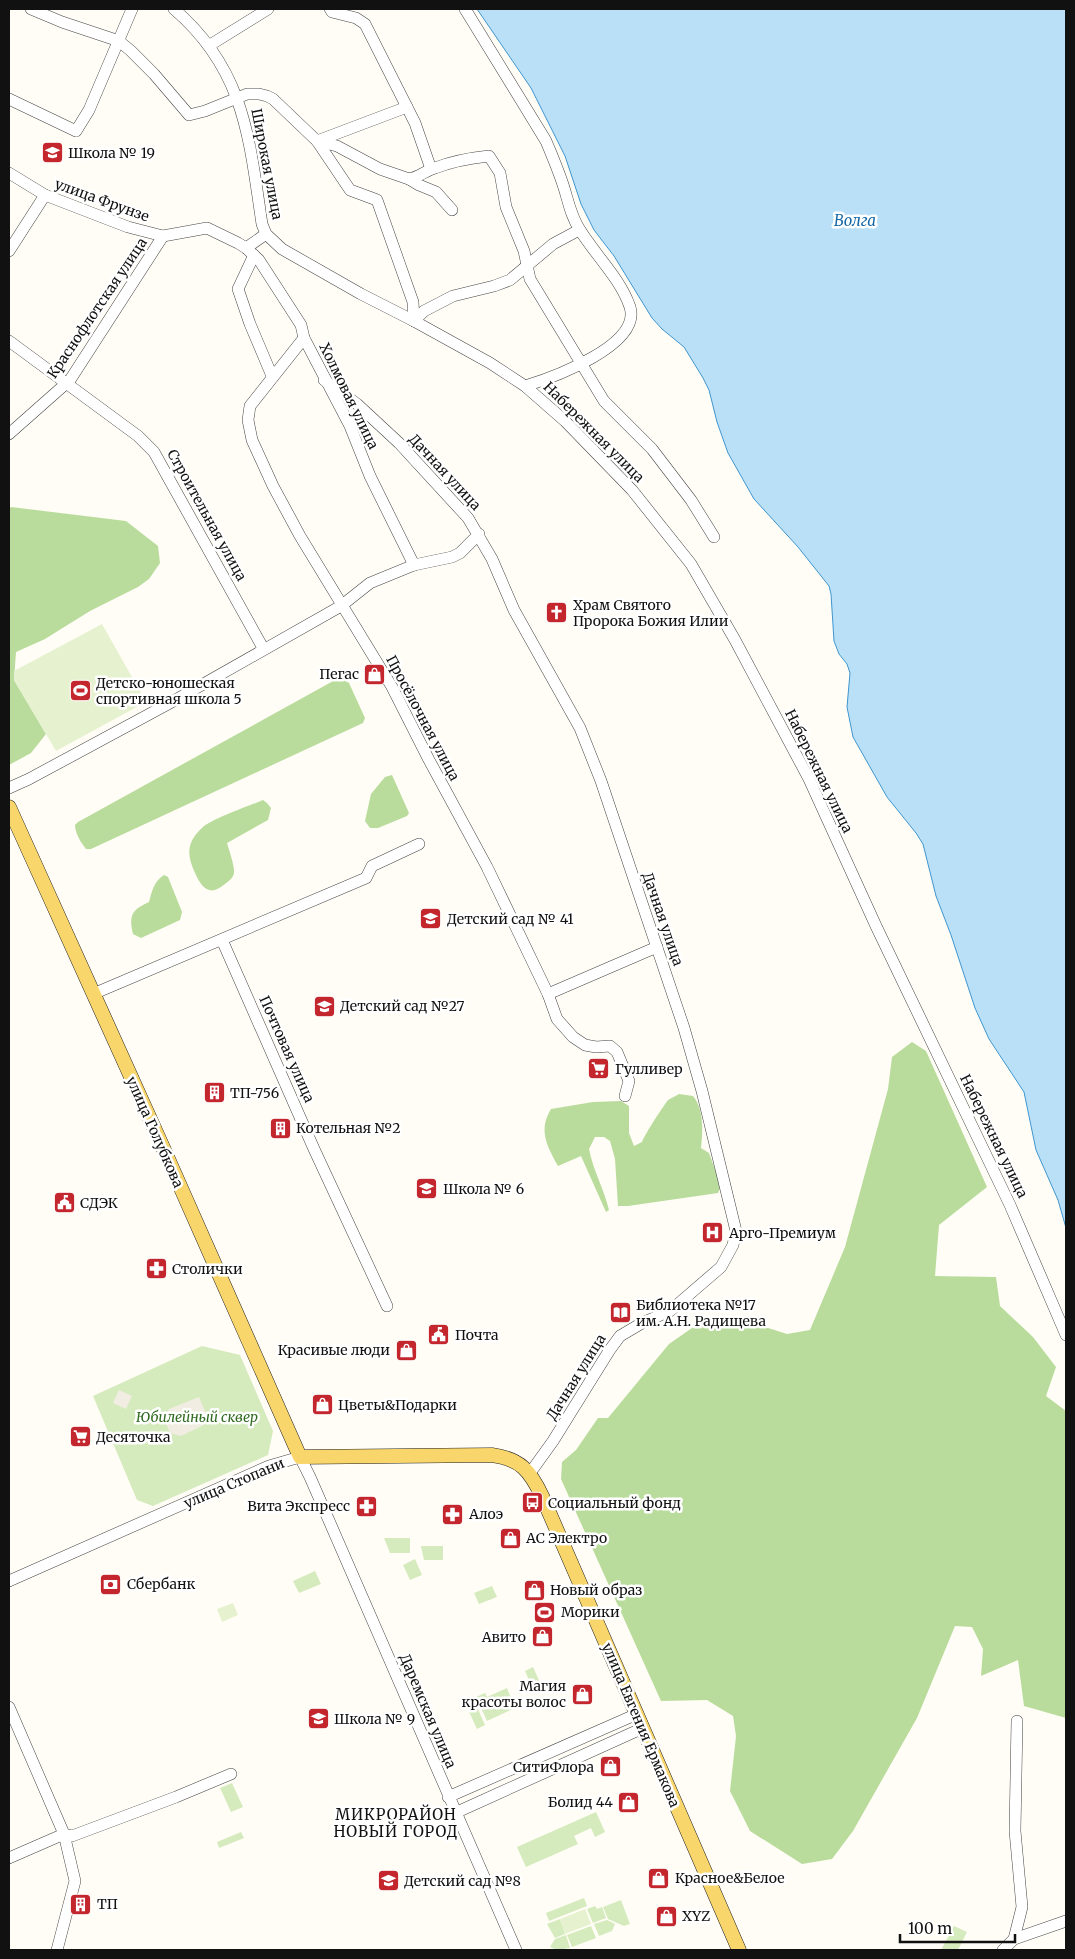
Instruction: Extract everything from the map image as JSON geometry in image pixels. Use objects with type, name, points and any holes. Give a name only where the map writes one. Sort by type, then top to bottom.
[{"type":"main road","name":"улица Голубкова","points":[[9,807],[300,1457]]},
{"type":"main road","name":"улица Стопани","points":[[300,1457],[492,1455],[514,1460],[530,1473]]},
{"type":"main road","name":"улица Евгения Ермакова","points":[[530,1473],[739,1950]]},
{"type":"street","points":[[31,9],[62,22],[119,41],[148,68],[189,114],[205,111],[247,94],[259,94],[273,99],[316,141],[350,190],[378,200],[413,302],[414,321]]},
{"type":"street","points":[[9,99],[76,131],[89,110],[132,9]]},
{"type":"street","name":"Широкая улица","points":[[174,9],[210,45],[231,81],[238,98],[244,121],[262,224],[266,234],[282,249],[361,294],[414,321]]},
{"type":"street","points":[[210,45],[268,9]]},
{"type":"street","points":[[330,9],[332,12],[356,18],[365,24],[415,122],[431,169]]},
{"type":"street","points":[[465,9],[546,141],[556,164],[568,208],[579,230],[607,266],[623,292],[630,308],[632,319],[629,327],[619,338],[597,354],[548,379],[525,386]]},
{"type":"street","points":[[316,141],[407,107]]},
{"type":"street","points":[[316,141],[337,146],[380,169],[409,179],[436,192],[452,210]]},
{"type":"street","points":[[409,179],[460,159],[490,156],[500,172],[506,207],[524,251],[530,279],[604,401],[652,449],[691,500],[714,537]]},
{"type":"street","name":"улица Фрунзе","points":[[9,173],[45,195],[90,214],[163,236],[207,228],[250,252]]},
{"type":"street","points":[[9,251],[45,195]]},
{"type":"street","points":[[414,321],[424,311],[453,296],[510,280],[553,244],[579,230]]},
{"type":"street","points":[[266,234],[250,252],[238,289],[250,324],[272,376]]},
{"type":"street","name":"Краснофлотская улица","points":[[9,434],[68,383],[163,236]]},
{"type":"street","name":"Холмовая улица","points":[[250,252],[301,325],[304,338],[324,380],[350,426],[370,476],[414,565]]},
{"type":"street","name":"Набережная улица","points":[[414,321],[525,386],[565,421],[632,490],[691,564],[735,640],[809,779],[880,935],[1010,1205],[1066,1335]]},
{"type":"street","name":"Просёлочная улица","points":[[304,338],[250,406],[248,420],[252,440],[273,486],[300,536],[392,688],[487,867],[548,994],[557,1019],[573,1037],[585,1045],[596,1047],[610,1046],[617,1052],[629,1081],[624,1096]]},
{"type":"street","name":"Строительная улица","points":[[9,341],[138,436],[154,452],[263,648]]},
{"type":"street","name":"Дачная улица","points":[[324,380],[357,404],[399,444],[468,518],[492,559],[514,610],[580,728],[600,781],[684,1028],[702,1091],[736,1230],[733,1245],[721,1267],[670,1310],[620,1336],[544,1455],[530,1473]]},
{"type":"street","points":[[9,788],[170,702],[263,648],[342,606],[370,583],[414,565],[452,557],[460,553],[479,534]]},
{"type":"street","points":[[93,994],[366,878],[372,866],[419,844]]},
{"type":"street","name":"Почтовая улица","points":[[222,940],[314,1149],[387,1306]]},
{"type":"street","points":[[548,994],[657,947]]},
{"type":"street","name":"улица Стопани","points":[[9,1581],[269,1466],[300,1457]]},
{"type":"street","name":"Даремская улица","points":[[300,1457],[516,1950]]},
{"type":"street","points":[[9,1707],[64,1834],[74,1881],[57,1950]]},
{"type":"street","points":[[448,1797],[637,1714]]},
{"type":"street","points":[[1014,1939],[1022,1907],[1015,1831],[1017,1721]]},
{"type":"street","points":[[455,1813],[643,1728]]},
{"type":"street","points":[[9,1858],[64,1834],[72,1836],[231,1774]]},
{"type":"street","points":[[1003,1950],[1014,1939],[1066,1921]]},
{"type":"green space","points":[[11,507],[126,521],[158,546],[160,563],[149,579],[138,587],[90,611],[45,639],[16,652],[14,680],[46,734],[31,753],[9,765],[9,509]]},
{"type":"green space","name":"Детско-юношеская спортивная школа 5","points":[[102,624],[146,702],[56,751],[14,680],[14,671]]},
{"type":"green space","points":[[342,679],[349,683],[365,718],[363,723],[91,849],[86,849],[82,844],[75,828],[78,822],[335,680]]},
{"type":"green space","points":[[392,775],[409,813],[407,816],[378,828],[370,828],[365,821],[371,794],[385,777]]},
{"type":"green space","points":[[263,800],[271,808],[268,820],[227,843],[234,867],[232,878],[216,890],[208,890],[199,880],[191,862],[189,850],[193,839],[208,824]]},
{"type":"green space","points":[[164,875],[168,877],[182,912],[180,920],[141,938],[133,934],[131,923],[133,914],[138,908],[149,902],[152,890]]},
{"type":"green space","points":[[912,1042],[926,1051],[987,1187],[939,1225],[935,1276],[996,1277],[1000,1306],[1033,1337],[1056,1367],[1046,1396],[1066,1411],[1066,1718],[1024,1706],[1018,1660],[981,1676],[983,1649],[972,1627],[955,1626],[917,1718],[853,1831],[832,1859],[802,1864],[750,1831],[730,1791],[736,1736],[733,1716],[707,1700],[661,1701],[561,1479],[562,1462],[576,1450],[598,1418],[608,1418],[669,1344],[702,1321],[747,1321],[787,1334],[810,1330],[845,1247],[888,1089],[892,1057]]},
{"type":"green space","points":[[679,1094],[693,1096],[697,1101],[701,1114],[701,1148],[709,1153],[721,1186],[718,1193],[618,1206],[615,1159],[610,1141],[604,1137],[595,1137],[589,1149],[609,1210],[606,1212],[581,1156],[558,1166],[550,1152],[545,1124],[551,1109],[593,1102],[621,1101],[629,1106],[629,1133],[634,1146],[642,1142],[668,1100]]},
{"type":"green space","name":"Юбилейный сквер","points":[[202,1346],[240,1355],[273,1431],[268,1455],[153,1506],[137,1500],[93,1396]]},
{"type":"green space","points":[[384,1538],[410,1538],[410,1553],[390,1553]]},
{"type":"green space","points":[[421,1546],[443,1546],[443,1560],[424,1560]]},
{"type":"green space","points":[[415,1559],[422,1575],[410,1580],[403,1565]]},
{"type":"green space","points":[[315,1571],[321,1584],[299,1593],[293,1581]]},
{"type":"green space","points":[[492,1586],[497,1597],[479,1604],[474,1593]]},
{"type":"green space","points":[[233,1603],[238,1615],[222,1622],[217,1609]]},
{"type":"green space","points":[[533,1667],[542,1687],[534,1691],[525,1671]]},
{"type":"green space","points":[[507,1688],[515,1708],[487,1721],[476,1697],[485,1693],[487,1697]]},
{"type":"green space","points":[[473,1698],[485,1725],[477,1729],[464,1701]]},
{"type":"green space","points":[[232,1783],[243,1807],[231,1812],[220,1788]]},
{"type":"green space","points":[[596,1812],[605,1832],[595,1837],[591,1828],[574,1836],[578,1844],[526,1867],[517,1847]]},
{"type":"green space","points":[[241,1832],[244,1838],[219,1848],[217,1842]]},
{"type":"green space","points":[[584,1898],[587,1906],[549,1921],[546,1913]]},
{"type":"green space","points":[[621,1900],[630,1924],[624,1926],[608,1919],[603,1907]]},
{"type":"green space","points":[[595,1906],[597,1909],[602,1907],[606,1918],[593,1923],[587,1909]]},
{"type":"green space","points":[[585,1909],[591,1924],[565,1934],[560,1919]]},
{"type":"green space","points":[[560,1919],[565,1934],[555,1938],[547,1924]]},
{"type":"green space","points":[[607,1920],[615,1924],[612,1931],[599,1936],[594,1924]]},
{"type":"green space","points":[[591,1926],[596,1938],[572,1947],[567,1935]]},
{"type":"green space","points":[[954,1926],[967,1932],[958,1950],[941,1950]]},
{"type":"green space","points":[[566,1935],[570,1948],[557,1950],[550,1947],[555,1939]]},
{"type":"shaded area","points":[[119,1390],[132,1396],[126,1409],[113,1403]]},
{"type":"shaded area","points":[[199,1397],[210,1422],[181,1436],[170,1433],[164,1418],[169,1409]]},
{"type":"water","name":"Волга","points":[[477,9],[1066,9],[1066,1228],[1058,1200],[1036,1150],[1024,1092],[989,1039],[975,1008],[936,896],[923,844],[887,797],[853,737],[847,707],[850,673],[834,641],[829,586],[798,547],[754,499],[728,453],[717,422],[709,390],[703,378],[684,347],[652,318],[614,256],[594,230],[581,204],[565,156],[531,88]]},
{"type":"place","name":"Школа № 19","points":[[52,153]]},
{"type":"place","name":"Храм Святого Пророка Божия Илии","points":[[557,613]]},
{"type":"place","name":"Пегас","points":[[375,674]]},
{"type":"place","name":"Детско-юношеская спортивная школа 5","points":[[80,691]]},
{"type":"place","name":"Детский сад № 41","points":[[431,919]]},
{"type":"place","name":"Детский сад №27","points":[[324,1006]]},
{"type":"place","name":"Гулливер","points":[[599,1069]]},
{"type":"place","name":"ТП-756","points":[[214,1093]]},
{"type":"place","name":"Котельная №2","points":[[280,1128]]},
{"type":"place","name":"Школа № 6","points":[[427,1189]]},
{"type":"place","name":"СДЭК","points":[[64,1203]]},
{"type":"place","name":"Арго-Премиум","points":[[713,1233]]},
{"type":"place","name":"Столички","points":[[156,1269]]},
{"type":"place","name":"Библиотека №17 им. А.Н. Радищева","points":[[620,1313]]},
{"type":"place","name":"Почта","points":[[439,1335]]},
{"type":"place","name":"Красивые люди","points":[[406,1350]]},
{"type":"place","name":"Цветы&Подарки","points":[[322,1405]]},
{"type":"place","name":"Десяточка","points":[[80,1437]]},
{"type":"place","name":"Социальный фонд","points":[[532,1503]]},
{"type":"place","name":"Вита Экспресс","points":[[366,1506]]},
{"type":"place","name":"Алоэ","points":[[453,1514]]},
{"type":"place","name":"АС Электро","points":[[510,1538]]},
{"type":"place","name":"Сбербанк","points":[[111,1584]]},
{"type":"place","name":"Новый образ","points":[[534,1590]]},
{"type":"place","name":"Морики","points":[[545,1612]]},
{"type":"place","name":"Авито","points":[[542,1637]]},
{"type":"place","name":"Магия красоты волос","points":[[582,1694]]},
{"type":"place","name":"Школа № 9","points":[[318,1719]]},
{"type":"place","name":"СитиФлора","points":[[610,1767]]},
{"type":"place","name":"Болид 44","points":[[629,1802]]},
{"type":"place","name":"Красное&Белое","points":[[659,1878]]},
{"type":"place","name":"Детский сад №8","points":[[388,1881]]},
{"type":"place","name":"ТП","points":[[81,1904]]},
{"type":"place","name":"XYZ","points":[[666,1916]]},
{"type":"district","name":"МИКРОРАЙОН НОВЫЙ ГОРОД","points":[[396,1824]]}]
